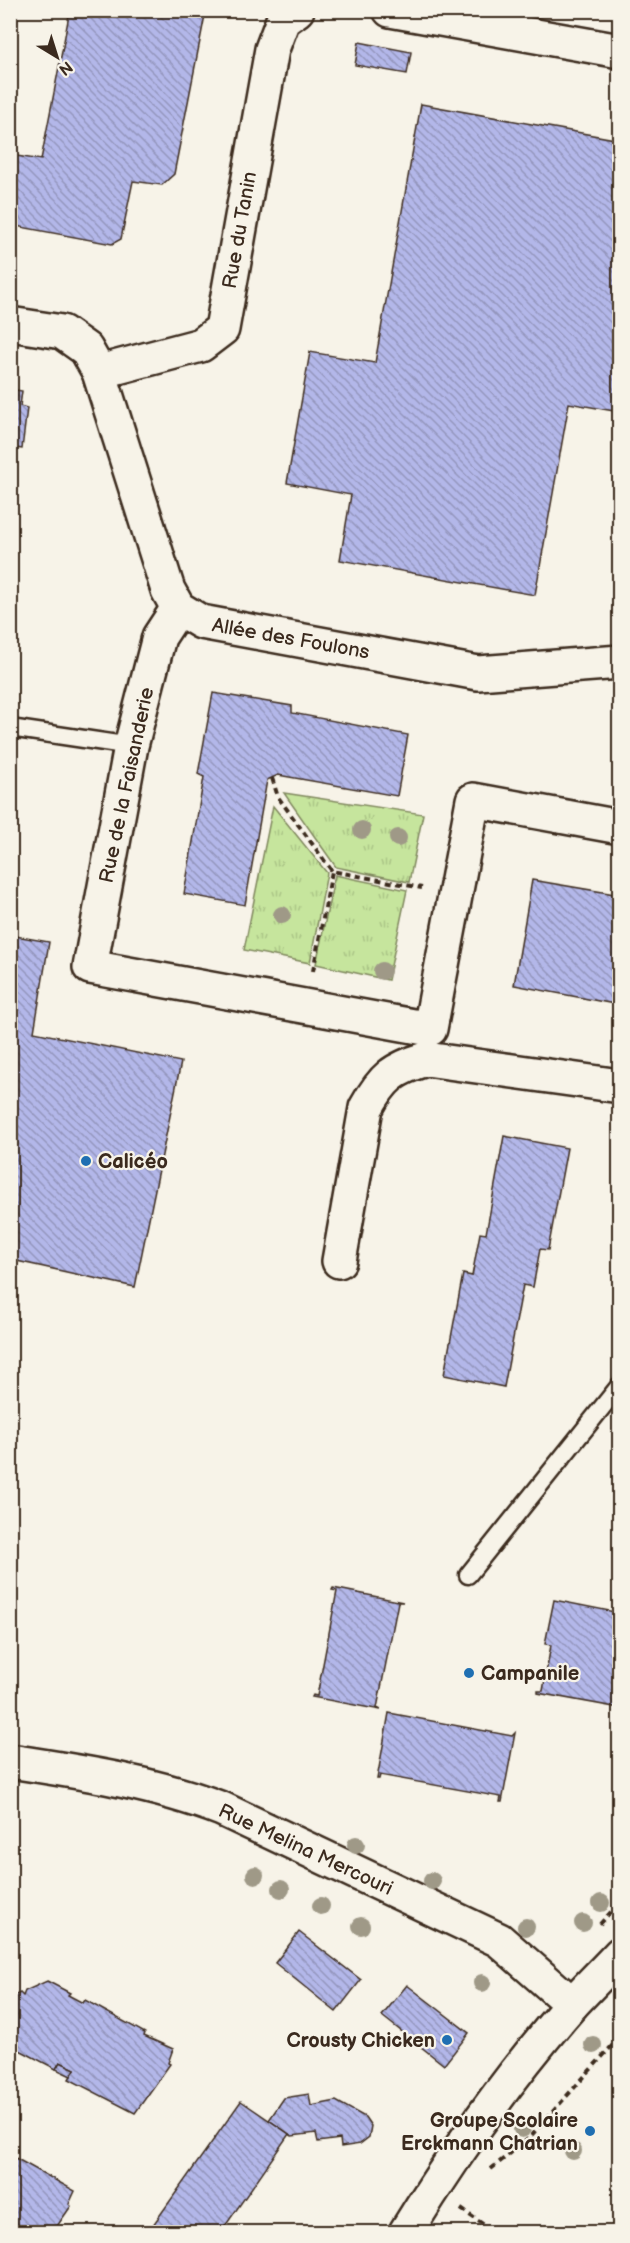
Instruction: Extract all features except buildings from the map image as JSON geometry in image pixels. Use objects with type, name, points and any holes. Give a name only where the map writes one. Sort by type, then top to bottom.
[{"type":"street","name":"Rue du Tanin","points":[[99,372],[201,345],[222,329],[272,49],[283,20],[297,10]]},
{"type":"street","points":[[390,10],[620,51]]},
{"type":"street","points":[[10,324],[62,332],[86,349],[99,372],[168,590],[178,608]]},
{"type":"street","name":"Allée des Foulons","points":[[178,608],[201,622],[478,673],[620,662]]},
{"type":"street","name":"Rue de la Faisanderie","points":[[178,608],[159,637],[131,746],[90,967],[307,1006]]},
{"type":"street","points":[[339,1261],[366,1108],[377,1087],[428,1044],[473,800],[620,827]]},
{"type":"street","points":[[307,1006],[428,1044],[620,1086]]},
{"type":"street","name":"Rue Melina Mercouri","points":[[10,1761],[150,1786],[184,1794],[222,1809],[499,1940],[572,2004]]},
{"type":"street","points":[[406,2232],[423,2204],[515,2074],[572,2004],[620,1954]]},
{"type":"lane","points":[[10,728],[131,746]]},
{"type":"lane","points":[[468,1575],[620,1385]]},
{"type":"path","points":[[272,778],[278,797],[332,871],[455,895]]},
{"type":"path","points":[[307,1006],[332,871]]},
{"type":"path","points":[[483,2175],[528,2139],[620,2037]]},
{"type":"path","points":[[456,2217],[466,2200]]},
{"type":"path","points":[[461,2209],[494,2232]]},
{"type":"green space","points":[[284,793],[423,814],[409,882],[336,867]]},
{"type":"green space","points":[[273,806],[327,873],[310,963],[244,950]]},
{"type":"green space","points":[[335,875],[407,890],[388,980],[316,964]]},
{"type":"place","name":"Calicéo","points":[[86,1161]]},
{"type":"place","name":"Campanile","points":[[469,1673]]},
{"type":"place","name":"Crousty Chicken","points":[[447,2040]]},
{"type":"place","name":"Groupe Scolaire Erckmann Chatrian","points":[[590,2131]]}]
